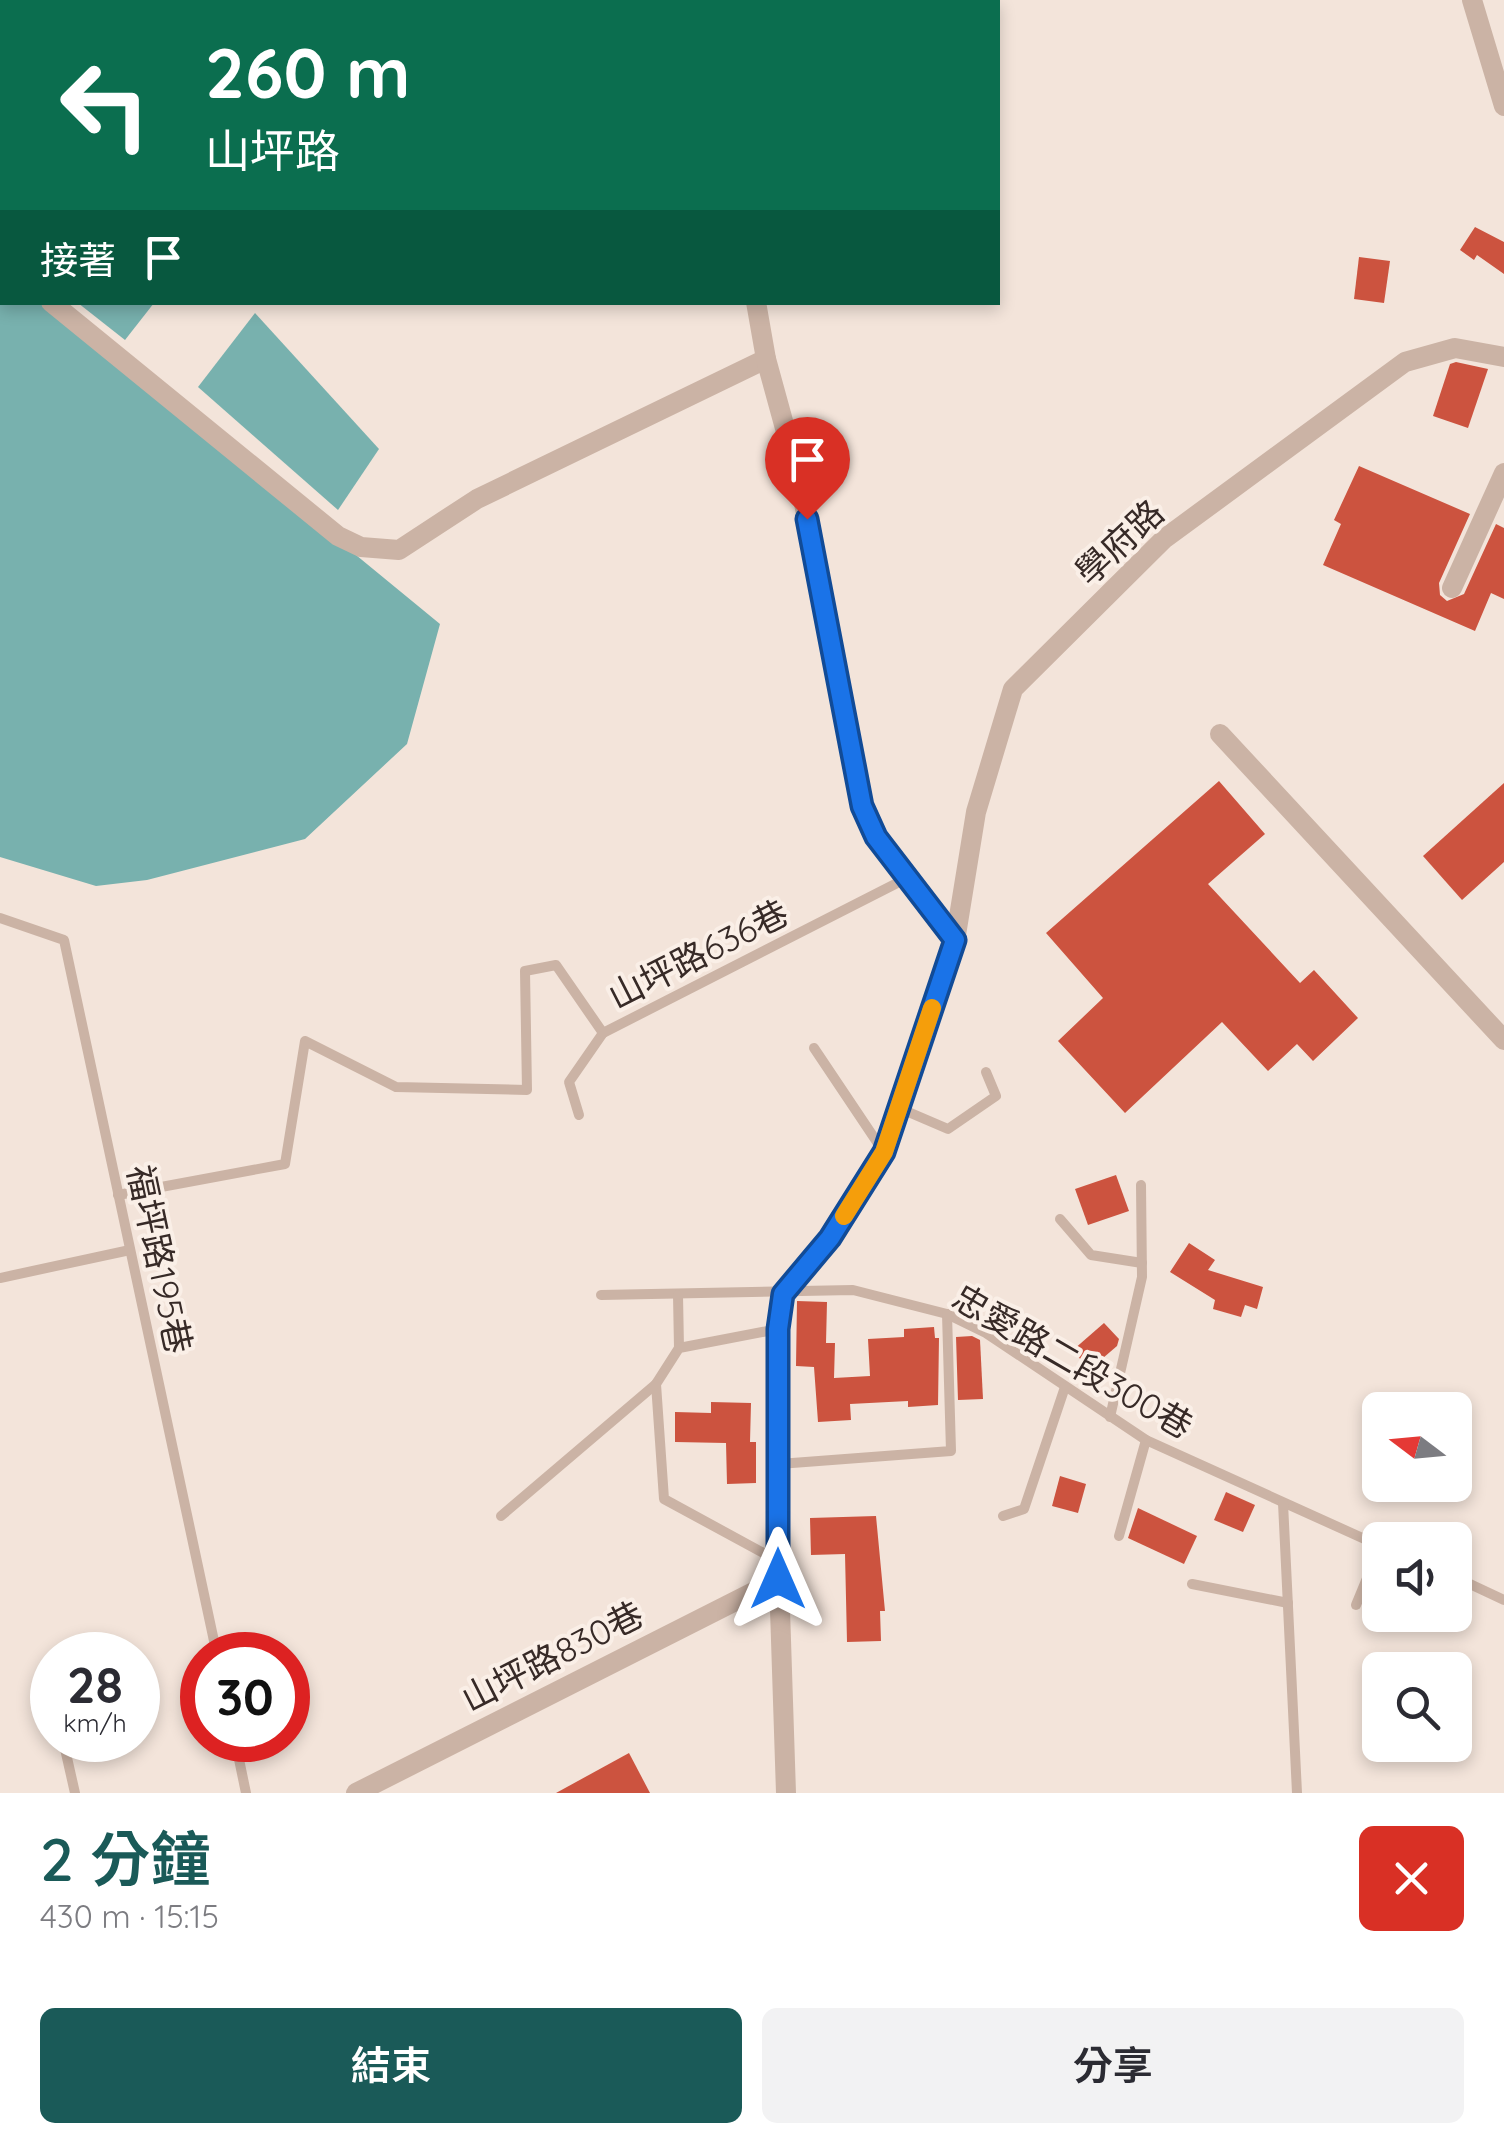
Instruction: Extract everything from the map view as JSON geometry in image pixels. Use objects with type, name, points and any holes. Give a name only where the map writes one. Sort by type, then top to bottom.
[{"type":"street","points":[[1472,0],[1504,106]]},
{"type":"street","points":[[55,305],[338,536],[362,546],[399,550],[478,499],[766,359]]},
{"type":"street","points":[[757,305],[766,359],[800,483],[862,806],[876,837],[955,940]]},
{"type":"street","name":"學府路","points":[[783,1294],[830,1238],[884,1152],[955,940],[976,812],[1013,689],[1164,540],[1405,362],[1455,348],[1504,357]]},
{"type":"street","points":[[1452,588],[1504,473]]},
{"type":"street","points":[[1220,734],[1504,1040]]},
{"type":"street","points":[[783,1294],[778,1329],[778,1570],[786,1793]]},
{"type":"street","name":"山坪路830巷","points":[[356,1793],[778,1570]]},
{"type":"lane","name":"山坪路636巷","points":[[118,1195],[285,1164],[305,1042],[396,1087],[528,1090],[525,971],[556,965],[603,1033],[907,878]]},
{"type":"lane","name":"福坪路195巷","points":[[0,918],[64,940],[211,1632]]},
{"type":"lane","points":[[579,1115],[569,1082],[603,1033]]},
{"type":"lane","points":[[814,1048],[884,1152]]},
{"type":"lane","points":[[898,1108],[948,1129],[996,1096],[986,1072]]},
{"type":"lane","points":[[1110,1417],[1142,1263],[1140,1185]]},
{"type":"lane","points":[[1060,1219],[1091,1255],[1142,1263]]},
{"type":"lane","points":[[0,1278],[130,1250]]},
{"type":"lane","name":"忠愛路二段300巷","points":[[601,1295],[853,1290],[947,1314],[986,1334],[1146,1440],[1362,1538]]},
{"type":"lane","points":[[500,1516],[656,1384],[679,1348],[678,1295]]},
{"type":"lane","points":[[778,1464],[951,1450],[947,1314]]},
{"type":"lane","points":[[679,1348],[778,1329]]},
{"type":"lane","points":[[656,1384],[664,1499],[778,1570]]},
{"type":"lane","points":[[1003,1516],[1024,1509],[1064,1387]]},
{"type":"lane","points":[[1119,1536],[1146,1440]]},
{"type":"lane","points":[[1283,1503],[1296,1793]]},
{"type":"lane","points":[[1192,1584],[1288,1603]]},
{"type":"lane","points":[[1472,1585],[1504,1600]]},
{"type":"lane","points":[[1356,1605],[1362,1590]]},
{"type":"lane","points":[[68,1762],[75,1793]]},
{"type":"lane","points":[[240,1762],[246,1793]]},
{"type":"water","points":[[0,305],[44,305],[127,367],[440,624],[407,744],[305,839],[147,880],[96,886],[0,857]]},
{"type":"water","points":[[81,305],[152,305],[125,340]]},
{"type":"water","points":[[255,313],[379,449],[338,510],[198,387]]},
{"type":"building","points":[[1475,227],[1504,242],[1504,274],[1477,255],[1474,260],[1460,250]]},
{"type":"building","points":[[1359,257],[1390,261],[1384,303],[1354,299]]},
{"type":"building","points":[[1450,364],[1488,369],[1468,428],[1433,416]]},
{"type":"building","points":[[1359,466],[1470,514],[1439,583],[1440,595],[1447,601],[1464,594],[1496,524],[1504,528],[1504,599],[1491,593],[1475,631],[1323,565],[1341,524],[1334,520]]},
{"type":"building","points":[[1219,781],[1265,834],[1208,884],[1300,983],[1314,970],[1358,1018],[1313,1061],[1297,1044],[1268,1071],[1222,1022],[1125,1113],[1058,1041],[1103,998],[1046,933]]},
{"type":"building","points":[[1504,783],[1504,862],[1462,900],[1423,856]]},
{"type":"building","points":[[1116,1175],[1129,1211],[1088,1225],[1075,1189]]},
{"type":"building","points":[[1189,1243],[1215,1260],[1208,1270],[1263,1287],[1257,1309],[1245,1305],[1241,1317],[1213,1309],[1215,1300],[1170,1272]]},
{"type":"building","points":[[797,1301],[827,1302],[826,1343],[835,1343],[834,1378],[870,1376],[868,1339],[904,1337],[904,1329],[934,1327],[935,1338],[939,1338],[938,1405],[908,1407],[908,1401],[850,1404],[851,1420],[818,1422],[814,1367],[796,1366]]},
{"type":"building","points":[[1104,1323],[1119,1339],[1117,1346],[1089,1370],[1073,1350]]},
{"type":"building","points":[[956,1337],[980,1340],[983,1399],[958,1400]]},
{"type":"building","points":[[711,1402],[751,1403],[750,1442],[756,1442],[756,1483],[727,1484],[726,1443],[675,1442],[675,1412],[711,1413]]},
{"type":"building","points":[[1060,1476],[1086,1484],[1078,1513],[1052,1506]]},
{"type":"building","points":[[1226,1492],[1255,1505],[1243,1532],[1214,1520]]},
{"type":"building","points":[[1138,1508],[1197,1536],[1184,1564],[1128,1538]]},
{"type":"building","points":[[876,1516],[885,1611],[880,1611],[881,1641],[847,1642],[845,1554],[811,1555],[810,1518]]},
{"type":"building","points":[[629,1753],[650,1793],[556,1793]]},
{"type":"slow traffic","points":[[844,1216],[884,1152],[932,1008]]},
{"type":"route","points":[[778,1579],[778,1329],[783,1294],[830,1238],[884,1152],[955,940],[876,837],[862,806],[807,519]]}]
